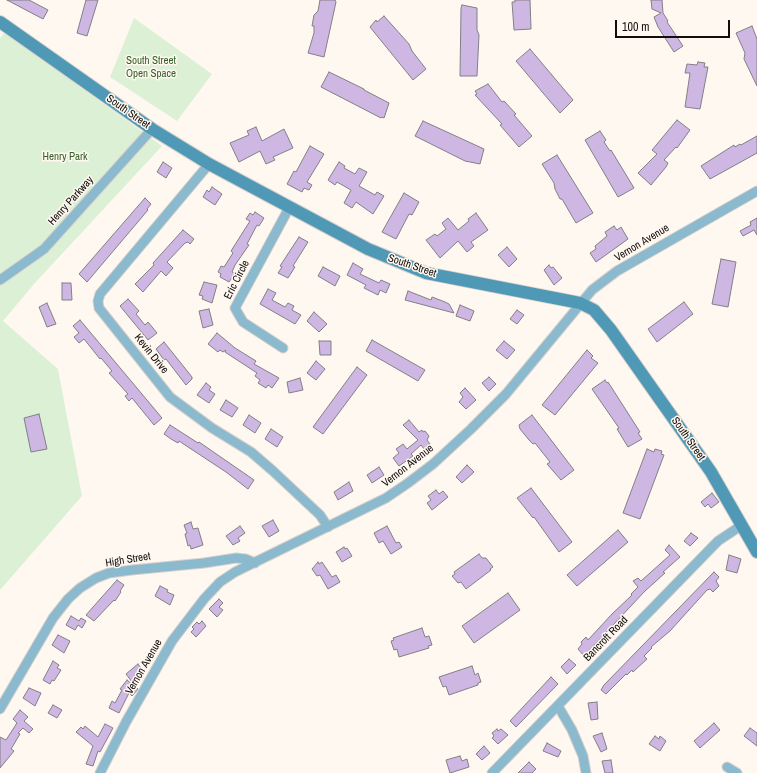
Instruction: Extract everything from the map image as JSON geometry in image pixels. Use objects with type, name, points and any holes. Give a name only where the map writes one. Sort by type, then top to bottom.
[{"type":"street","name":"South Street","points":[[0,22],[152,129],[209,164],[368,249],[426,273],[580,303],[594,310],[611,330],[711,472],[757,552]]},
{"type":"street","name":"Henry Parkway","points":[[0,280],[44,249],[152,129]]},
{"type":"street","name":"Kevin Drive","points":[[209,164],[100,294],[98,301],[99,308],[170,397],[212,428],[251,452],[320,515],[328,527]]},
{"type":"street","name":"Vernon Avenue","points":[[100,773],[149,681],[187,620],[220,582],[235,572],[386,498],[433,464],[506,394],[592,290],[618,271],[757,191]]},
{"type":"street","name":"Eric Circle","points":[[283,348],[243,322],[235,308],[289,208]]},
{"type":"street","name":"Bancroft Road","points":[[492,773],[718,541],[742,525]]},
{"type":"street","name":"High Street","points":[[0,709],[53,618],[72,595],[96,578],[108,573],[204,563],[236,558],[246,559],[255,563]]},
{"type":"street","points":[[558,706],[572,730],[583,756],[586,773]]},
{"type":"street","points":[[728,767],[737,773]]},
{"type":"green space","name":"South Street Open Space","points":[[134,18],[212,74],[177,121],[110,77]]},
{"type":"green space","name":"Henry Park","points":[[5,32],[162,146],[34,284],[3,321],[58,369],[82,496],[0,590],[0,38]]},
{"type":"building","points":[[7,0],[29,0],[48,10],[43,19]]},
{"type":"building","points":[[86,0],[98,0],[87,36],[77,33]]},
{"type":"building","points":[[320,0],[335,0],[336,2],[324,57],[308,53],[314,33],[314,26],[312,26],[314,15],[318,11]]},
{"type":"building","points":[[515,0],[530,0],[531,29],[514,30],[512,2],[515,2]]},
{"type":"building","points":[[651,0],[662,0],[663,13],[668,21],[667,22],[683,46],[674,52],[658,27],[654,17],[661,13],[652,9]]},
{"type":"building","points":[[462,5],[477,8],[477,30],[479,35],[477,76],[460,76]]},
{"type":"building","points":[[384,16],[409,44],[412,51],[426,69],[413,80],[370,27],[376,20],[377,22]]},
{"type":"building","points":[[752,26],[757,39],[757,86],[744,59],[745,53],[736,33]]},
{"type":"building","points":[[530,49],[573,100],[560,113],[516,61]]},
{"type":"building","points":[[698,62],[705,63],[704,67],[708,67],[700,109],[685,107],[690,73],[685,73],[687,64],[697,65]]},
{"type":"building","points":[[329,72],[389,103],[384,118],[381,118],[321,87]]},
{"type":"building","points":[[488,84],[502,102],[504,101],[516,114],[514,115],[532,136],[519,147],[500,125],[502,124],[475,95],[477,94],[475,91]]},
{"type":"building","points":[[677,120],[690,130],[677,148],[676,147],[664,160],[668,163],[666,167],[651,185],[638,173],[657,154],[652,150]]},
{"type":"building","points":[[423,121],[484,149],[480,164],[465,161],[415,136]]},
{"type":"building","points":[[256,127],[262,141],[284,129],[293,148],[273,157],[275,160],[266,164],[260,151],[239,162],[230,143],[249,135],[247,131]]},
{"type":"building","points":[[600,131],[606,140],[604,142],[610,151],[611,150],[634,188],[618,197],[585,140]]},
{"type":"building","points":[[757,136],[757,153],[710,179],[701,166],[734,145],[735,147],[740,144],[741,145]]},
{"type":"building","points":[[310,146],[324,154],[307,182],[312,185],[309,190],[304,188],[302,192],[287,184],[294,171],[296,172]]},
{"type":"building","points":[[557,155],[593,213],[576,223],[562,199],[560,199],[554,183],[542,164]]},
{"type":"building","points":[[163,162],[172,168],[166,178],[157,172]]},
{"type":"building","points":[[339,162],[345,166],[344,168],[355,174],[359,168],[367,172],[359,186],[375,195],[377,192],[384,196],[373,214],[356,202],[352,208],[344,203],[351,190],[337,182],[335,185],[328,180]]},
{"type":"building","points":[[212,187],[222,194],[215,205],[203,197],[207,190],[209,192]]},
{"type":"building","points":[[404,193],[419,202],[412,215],[409,214],[396,239],[382,232]]},
{"type":"building","points":[[145,198],[151,204],[147,209],[148,210],[87,282],[79,274]]},
{"type":"building","points":[[255,212],[264,218],[259,226],[257,225],[247,244],[249,245],[235,265],[232,272],[235,273],[229,282],[220,277],[221,274],[218,272],[221,266],[224,267],[233,253],[231,251],[250,221],[246,219],[250,213],[253,215]]},
{"type":"building","points":[[476,213],[488,230],[471,242],[474,246],[467,252],[458,241],[440,258],[426,240],[435,234],[437,236],[446,229],[442,223],[448,218],[458,230]]},
{"type":"building","points":[[757,218],[757,235],[754,230],[743,236],[740,231],[751,225],[750,222]]},
{"type":"building","points":[[614,226],[617,230],[621,227],[628,239],[596,262],[590,253],[596,249],[595,246],[607,236],[605,232]]},
{"type":"building","points":[[183,230],[194,239],[190,244],[188,242],[185,243],[167,262],[173,268],[166,276],[161,271],[143,292],[135,284],[154,265],[153,263]]},
{"type":"building","points":[[299,237],[308,242],[293,266],[295,267],[288,278],[278,273],[282,267],[280,266]]},
{"type":"building","points":[[507,247],[517,259],[509,267],[498,255]]},
{"type":"building","points":[[721,259],[736,262],[728,307],[712,304]]},
{"type":"building","points":[[353,263],[363,269],[360,274],[379,283],[381,280],[390,284],[386,293],[380,290],[378,295],[364,288],[366,285],[347,275]]},
{"type":"building","points":[[549,265],[551,268],[553,267],[562,278],[554,285],[544,270]]},
{"type":"building","points":[[323,267],[340,276],[335,286],[318,276]]},
{"type":"building","points":[[204,282],[217,285],[212,303],[202,299],[203,296],[199,295]]},
{"type":"building","points":[[62,283],[71,283],[72,300],[62,300]]},
{"type":"building","points":[[268,289],[276,293],[272,300],[285,307],[288,303],[294,306],[292,310],[301,315],[295,324],[260,304]]},
{"type":"building","points":[[408,291],[431,300],[432,297],[445,302],[449,304],[454,313],[405,300]]},
{"type":"building","points":[[128,299],[139,311],[136,314],[145,325],[148,322],[157,333],[148,340],[120,306]]},
{"type":"building","points":[[684,302],[693,314],[657,342],[648,329]]},
{"type":"building","points":[[47,303],[56,324],[47,327],[39,307]]},
{"type":"building","points":[[460,305],[474,311],[470,321],[456,316]]},
{"type":"building","points":[[209,309],[213,325],[203,328],[199,311]]},
{"type":"building","points":[[517,310],[524,315],[517,324],[510,319]]},
{"type":"building","points":[[314,312],[327,324],[319,332],[307,321]]},
{"type":"building","points":[[80,320],[162,418],[154,425],[132,398],[129,401],[125,396],[128,394],[109,373],[112,371],[84,339],[79,343],[74,337],[79,333],[73,326]]},
{"type":"building","points":[[217,333],[235,348],[256,361],[254,364],[279,378],[272,388],[268,385],[266,388],[258,383],[260,380],[255,376],[257,373],[225,352],[226,350],[223,352],[220,350],[218,352],[208,344]]},
{"type":"building","points":[[372,340],[425,370],[418,381],[366,351]]},
{"type":"building","points":[[319,341],[331,341],[331,355],[320,355]]},
{"type":"building","points":[[504,341],[515,350],[507,359],[496,350]]},
{"type":"building","points":[[164,342],[192,377],[186,385],[166,359],[164,360],[156,349]]},
{"type":"building","points":[[587,350],[593,356],[591,358],[598,363],[555,415],[542,405]]},
{"type":"building","points":[[316,361],[325,369],[316,380],[307,373]]},
{"type":"building","points":[[357,367],[367,375],[323,434],[313,427]]},
{"type":"building","points":[[489,377],[496,384],[489,391],[482,383]]},
{"type":"building","points":[[300,378],[303,390],[289,393],[287,382]]},
{"type":"building","points":[[605,380],[607,383],[608,382],[640,432],[638,433],[642,439],[628,447],[617,429],[619,428],[592,389]]},
{"type":"building","points":[[206,383],[211,387],[209,390],[215,394],[209,403],[197,395]]},
{"type":"building","points":[[465,388],[476,400],[466,409],[459,402],[463,397],[460,393]]},
{"type":"building","points":[[226,400],[238,408],[232,417],[220,410]]},
{"type":"building","points":[[39,414],[47,449],[31,452],[24,418]]},
{"type":"building","points":[[249,415],[261,423],[255,433],[243,425]]},
{"type":"building","points":[[532,415],[574,470],[561,480],[547,464],[550,462],[535,443],[533,444],[520,429],[519,425]]},
{"type":"building","points":[[409,420],[419,432],[422,430],[423,432],[425,431],[429,436],[427,440],[430,444],[424,449],[421,445],[411,454],[413,456],[399,466],[393,458],[399,453],[396,449],[403,444],[407,449],[418,440],[403,425]]},
{"type":"building","points":[[170,425],[198,443],[199,442],[254,480],[248,489],[226,472],[179,441],[178,443],[164,434]]},
{"type":"building","points":[[271,429],[283,437],[277,447],[265,439]]},
{"type":"building","points":[[647,449],[654,452],[655,449],[662,451],[661,454],[664,455],[640,519],[623,513]]},
{"type":"building","points":[[467,465],[474,472],[462,483],[456,477]]},
{"type":"building","points":[[379,467],[384,475],[372,483],[367,475]]},
{"type":"building","points":[[349,482],[353,491],[338,500],[334,492]]},
{"type":"building","points":[[531,488],[572,542],[559,552],[534,517],[533,518],[517,498]]},
{"type":"building","points":[[436,490],[439,494],[443,491],[448,497],[432,510],[427,503],[431,500],[428,496]]},
{"type":"building","points":[[712,493],[719,502],[711,508],[708,504],[705,507],[701,502]]},
{"type":"building","points":[[273,520],[279,531],[269,537],[262,526]]},
{"type":"building","points":[[191,522],[193,529],[198,528],[203,545],[191,549],[190,545],[188,546],[185,534],[187,533],[184,525]]},
{"type":"building","points":[[240,526],[245,533],[238,538],[240,541],[233,545],[226,536]]},
{"type":"building","points":[[387,526],[396,543],[399,542],[402,547],[391,554],[383,541],[379,543],[374,533]]},
{"type":"building","points":[[618,530],[628,542],[577,586],[567,575]]},
{"type":"building","points":[[691,533],[698,538],[690,546],[684,541]]},
{"type":"building","points":[[669,545],[680,557],[663,572],[665,573],[645,591],[584,656],[578,649],[582,644],[581,642],[586,637],[588,640],[632,595],[631,594],[638,587],[633,581],[638,578],[641,581],[670,555],[665,550]]},
{"type":"building","points":[[344,547],[345,549],[347,548],[352,556],[342,562],[336,552]]},
{"type":"building","points":[[479,554],[482,558],[486,558],[493,567],[466,589],[461,582],[458,583],[452,576],[455,574],[454,572]]},
{"type":"building","points":[[729,555],[741,559],[737,573],[726,570]]},
{"type":"building","points":[[318,562],[319,564],[322,562],[332,577],[336,575],[340,582],[328,589],[320,575],[317,576],[312,569]]},
{"type":"building","points":[[714,572],[719,577],[716,581],[719,586],[713,592],[710,589],[707,590],[670,631],[651,647],[652,648],[644,656],[647,659],[633,672],[632,670],[627,675],[626,674],[606,694],[601,690],[604,685]]},
{"type":"building","points":[[117,580],[124,585],[120,591],[121,592],[115,601],[114,600],[94,621],[86,615]]},
{"type":"building","points":[[160,586],[168,590],[167,592],[174,595],[170,605],[155,596]]},
{"type":"building","points":[[508,593],[520,610],[474,643],[462,626]]},
{"type":"building","points":[[219,599],[223,603],[219,607],[223,610],[217,617],[209,609]]},
{"type":"building","points":[[71,616],[79,621],[81,618],[86,621],[82,628],[78,625],[75,630],[66,625]]},
{"type":"building","points":[[202,621],[206,626],[196,637],[191,632],[194,629],[192,627],[197,622],[199,624]]},
{"type":"building","points":[[422,628],[425,637],[429,636],[432,645],[428,646],[429,648],[399,657],[397,649],[394,650],[391,641],[394,640],[393,638]]},
{"type":"building","points":[[58,635],[70,641],[64,653],[52,645]]},
{"type":"building","points":[[569,659],[576,665],[567,674],[561,667]]},
{"type":"building","points":[[53,661],[59,665],[57,668],[61,670],[54,681],[52,680],[50,684],[43,680]]},
{"type":"building","points":[[138,664],[143,671],[132,682],[126,674]]},
{"type":"building","points":[[472,666],[475,675],[478,673],[481,682],[478,683],[478,685],[449,695],[446,686],[443,687],[439,677]]},
{"type":"building","points":[[551,677],[558,684],[516,727],[510,721]]},
{"type":"building","points":[[127,680],[138,689],[132,696],[129,693],[119,713],[109,708],[112,701],[115,703],[122,690],[120,689]]},
{"type":"building","points":[[29,688],[41,693],[35,706],[23,698]]},
{"type":"building","points":[[597,702],[598,719],[591,720],[588,703]]},
{"type":"building","points":[[53,705],[62,710],[57,718],[48,713]]},
{"type":"building","points":[[20,710],[28,717],[24,721],[33,729],[29,733],[23,728],[18,733],[20,734],[11,749],[14,751],[0,768],[0,737],[6,740],[17,723],[13,719]]},
{"type":"building","points":[[714,723],[720,730],[700,748],[694,741]]},
{"type":"building","points":[[105,724],[113,728],[100,752],[98,751],[93,766],[86,764],[93,746],[76,732],[81,727],[83,729],[85,726],[98,737]]},
{"type":"building","points":[[750,728],[757,733],[757,746],[744,736]]},
{"type":"building","points":[[497,729],[498,731],[501,729],[508,735],[498,744],[492,738],[494,736],[492,733]]},
{"type":"building","points":[[602,733],[607,749],[601,752],[593,736]]},
{"type":"building","points":[[655,736],[659,739],[660,736],[666,741],[660,751],[649,744]]},
{"type":"building","points":[[547,743],[561,751],[558,757],[543,751]]},
{"type":"building","points":[[484,746],[490,753],[482,760],[476,754]]},
{"type":"building","points":[[460,756],[462,761],[467,759],[469,767],[450,773],[446,760]]},
{"type":"building","points":[[611,760],[613,773],[605,773],[602,761]]},
{"type":"building","points":[[529,762],[536,769],[532,773],[518,773]]}]
